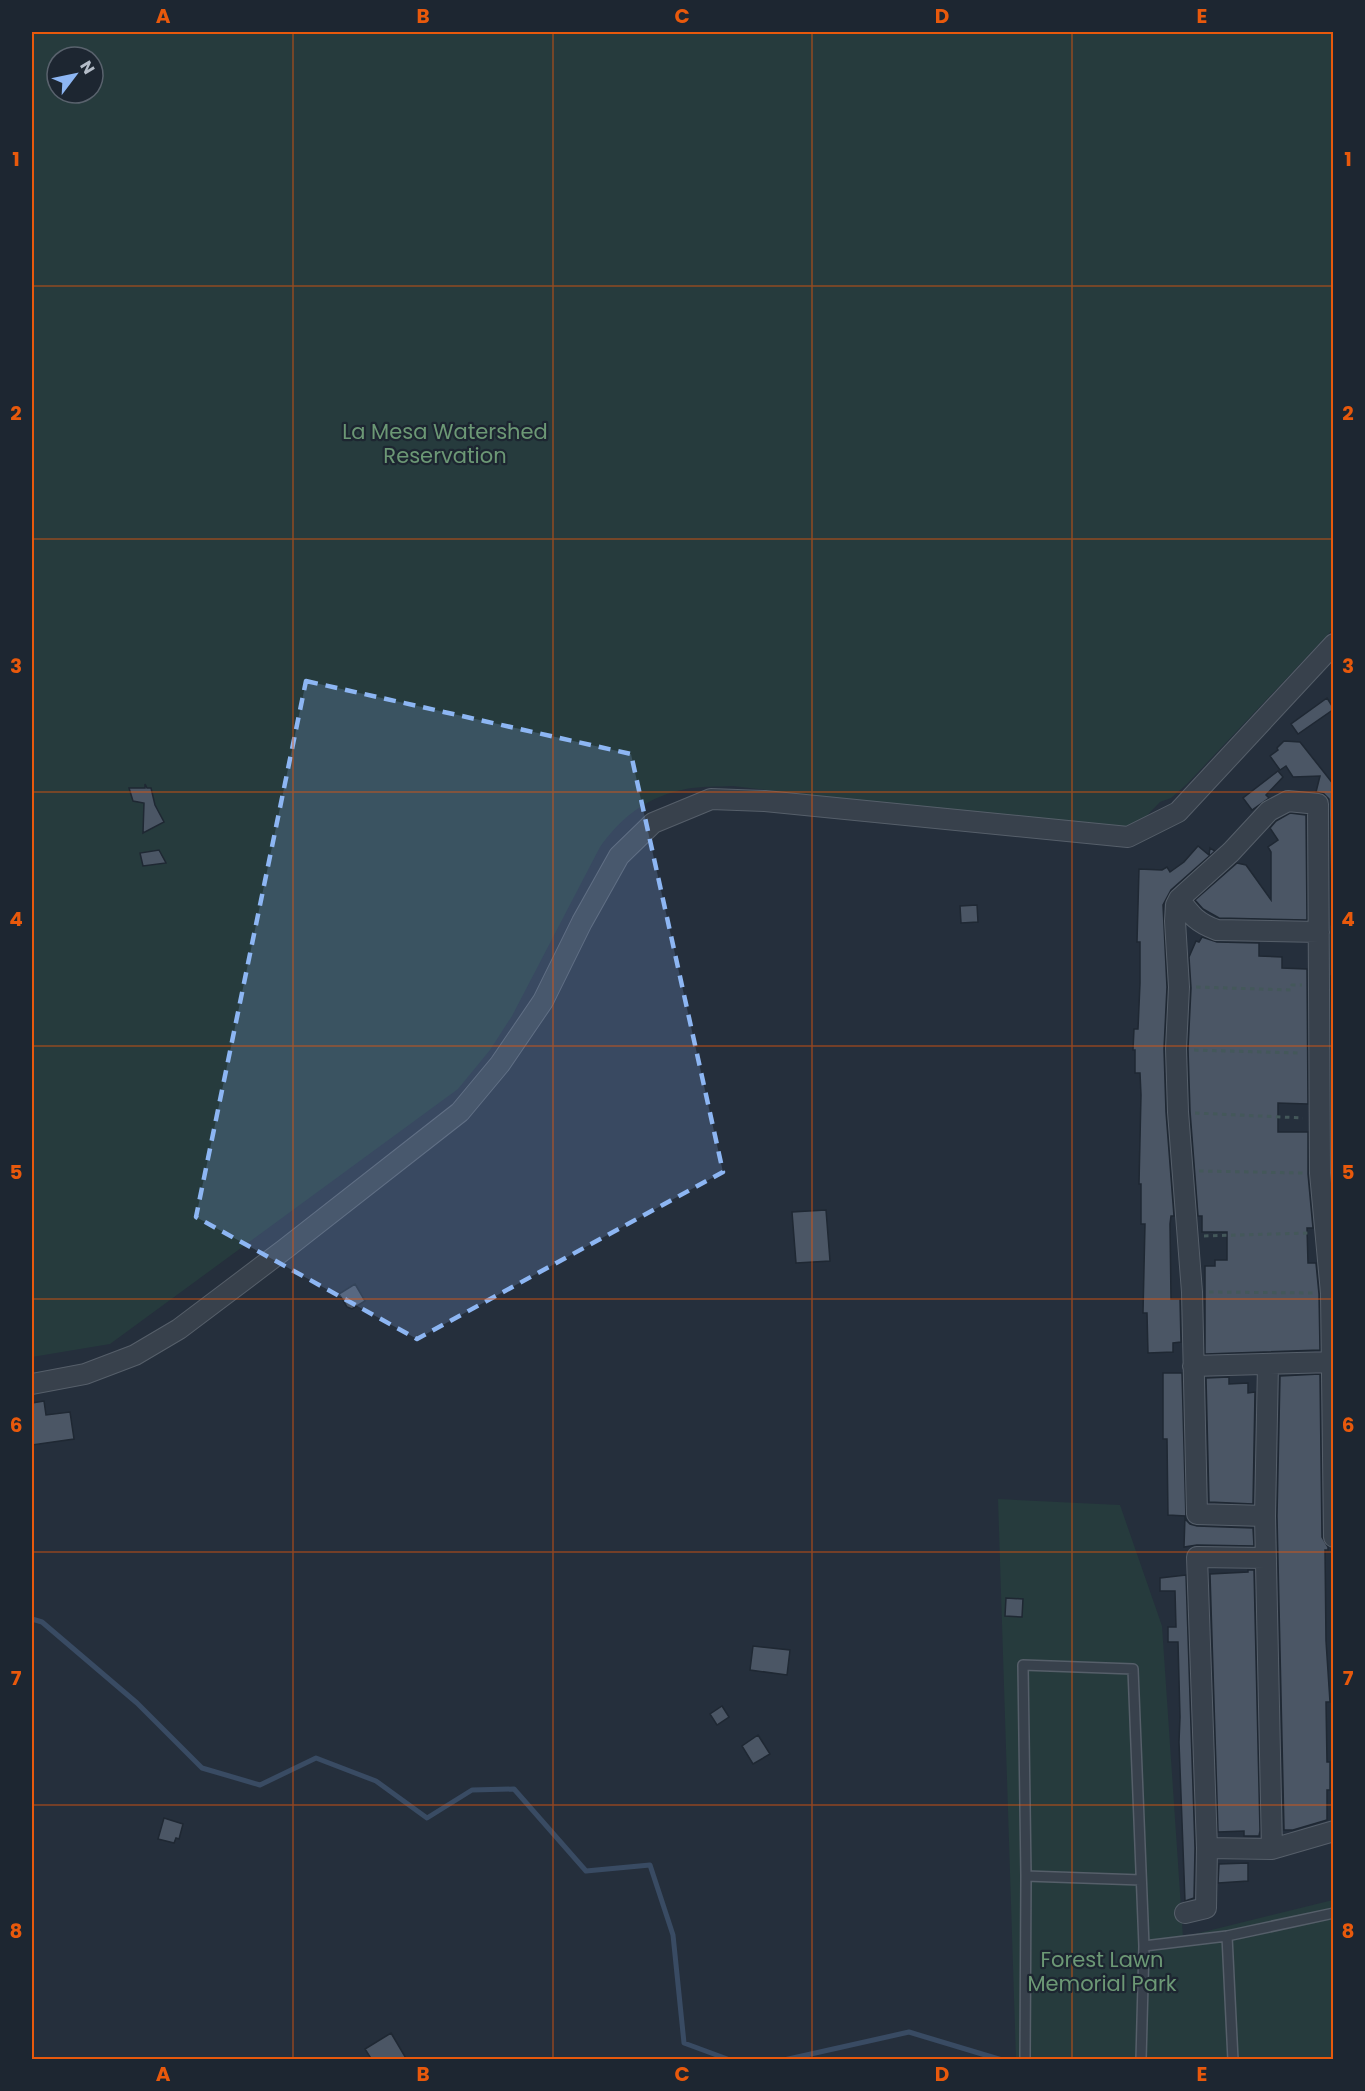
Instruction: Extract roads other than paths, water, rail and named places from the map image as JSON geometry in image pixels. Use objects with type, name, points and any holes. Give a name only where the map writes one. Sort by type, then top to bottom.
[{"type":"street","points":[[32,1384],[85,1374],[135,1355],[179,1329],[460,1112],[500,1065],[543,1001],[582,922],[619,856],[653,823],[711,798],[765,801],[1128,837],[1178,812],[1334,644]]},
{"type":"street","points":[[1265,1516],[1197,1514],[1192,1292],[1178,1112],[1176,1049],[1179,987],[1176,905],[1179,899],[1231,852],[1269,811],[1288,801],[1318,804],[1320,1173],[1331,1293],[1334,1537]]},
{"type":"street","points":[[1179,899],[1193,918],[1202,925],[1216,930],[1319,932]]},
{"type":"street","points":[[1193,1366],[1333,1362]]},
{"type":"street","points":[[1268,1364],[1265,1516],[1272,1849]]},
{"type":"street","points":[[1185,1913],[1206,1908],[1208,1848],[1197,1557],[1266,1558]]},
{"type":"street","points":[[1208,1848],[1272,1849],[1334,1831]]},
{"type":"lane","points":[[1024,2060],[1026,1876],[1023,1665],[1133,1669],[1144,1946],[1141,2060]]},
{"type":"lane","points":[[1026,1876],[1141,1880]]},
{"type":"lane","points":[[1144,1946],[1227,1935],[1334,1913]]},
{"type":"lane","points":[[1227,1935],[1233,2060]]},
{"type":"waterway","points":[[32,1619],[42,1622],[137,1703],[202,1768],[260,1785],[316,1758],[376,1781],[427,1818],[472,1790],[514,1789],[586,1871],[650,1865],[673,1935],[684,2043],[730,2060]]},
{"type":"waterway","points":[[784,2060],[909,2032],[1002,2060]]},
{"type":"park label","name":"La Mesa Watershed Reservation","points":[[445,443]]},
{"type":"park label","name":"Forest Lawn Memorial Park","points":[[1102,1971]]}]
